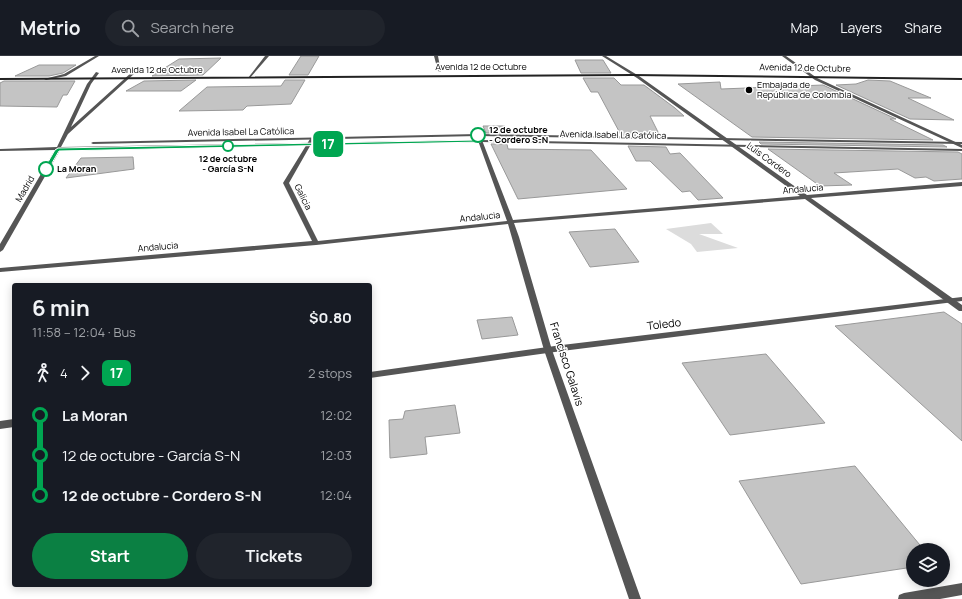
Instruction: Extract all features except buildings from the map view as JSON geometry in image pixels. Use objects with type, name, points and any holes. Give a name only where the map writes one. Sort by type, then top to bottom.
[{"type":"main road","points":[[571,70],[722,71]]},
{"type":"main road","points":[[244,72],[260,72]]},
{"type":"main road","name":"Avenida 12 de Octubre","points":[[799,72],[812,74]]},
{"type":"main road","points":[[46,73],[79,73]]},
{"type":"main road","name":"Avenida 12 de Octubre","points":[[91,73],[105,73]]},
{"type":"main road","name":"Avenida 12 de Octubre","points":[[133,73],[140,73]]},
{"type":"main road","name":"Avenida 12 de Octubre","points":[[0,79],[92,78],[126,75],[249,77],[812,74],[962,79]]},
{"type":"street","points":[[46,79],[68,73],[97,56]]},
{"type":"street","points":[[249,77],[267,56]]},
{"type":"street","points":[[436,56],[440,71]]},
{"type":"street","name":"Luis Cordero","points":[[604,56],[628,70],[962,308]]},
{"type":"street","points":[[784,56],[806,72]]},
{"type":"street","name":"Madrid","points":[[0,250],[59,147],[92,78],[98,73]]},
{"type":"street","points":[[63,137],[126,75],[133,73]]},
{"type":"street","points":[[812,74],[953,142],[962,148]]},
{"type":"street","name":"Avenida Isabel La Católica","points":[[0,145],[59,147],[307,145],[479,138],[733,145],[962,148]]},
{"type":"street","name":"Francisco Galavis","points":[[479,138],[510,222],[548,350],[635,599]]},
{"type":"street","name":"Avenida Isabel La Católica","points":[[0,150],[312,139],[724,138],[962,143]]},
{"type":"street","name":"Galicia","points":[[312,139],[307,145],[286,183],[316,243]]},
{"type":"street","name":"Andalucia","points":[[0,270],[316,243],[510,222],[962,184]]},
{"type":"street","name":"Toledo","points":[[372,375],[548,350],[962,299]]},
{"type":"street","points":[[0,425],[12,423]]},
{"type":"street","points":[[904,599],[962,589]]},
{"type":"shaded area","points":[[711,223],[723,234],[699,234],[738,248],[697,252],[691,244],[666,229]]},
{"type":"bus line","name":"17","points":[[46,169],[58,150],[480,141],[478,135]]},
{"type":"place","name":"Embajada de República de Colombia","points":[[749,90]]},
{"type":"place","name":"12 de octubre - Cordero S-N","points":[[478,135]]},
{"type":"place","name":"12 de octubre - García S-N","points":[[228,146]]},
{"type":"place","name":"La Moran","points":[[46,169]]}]
